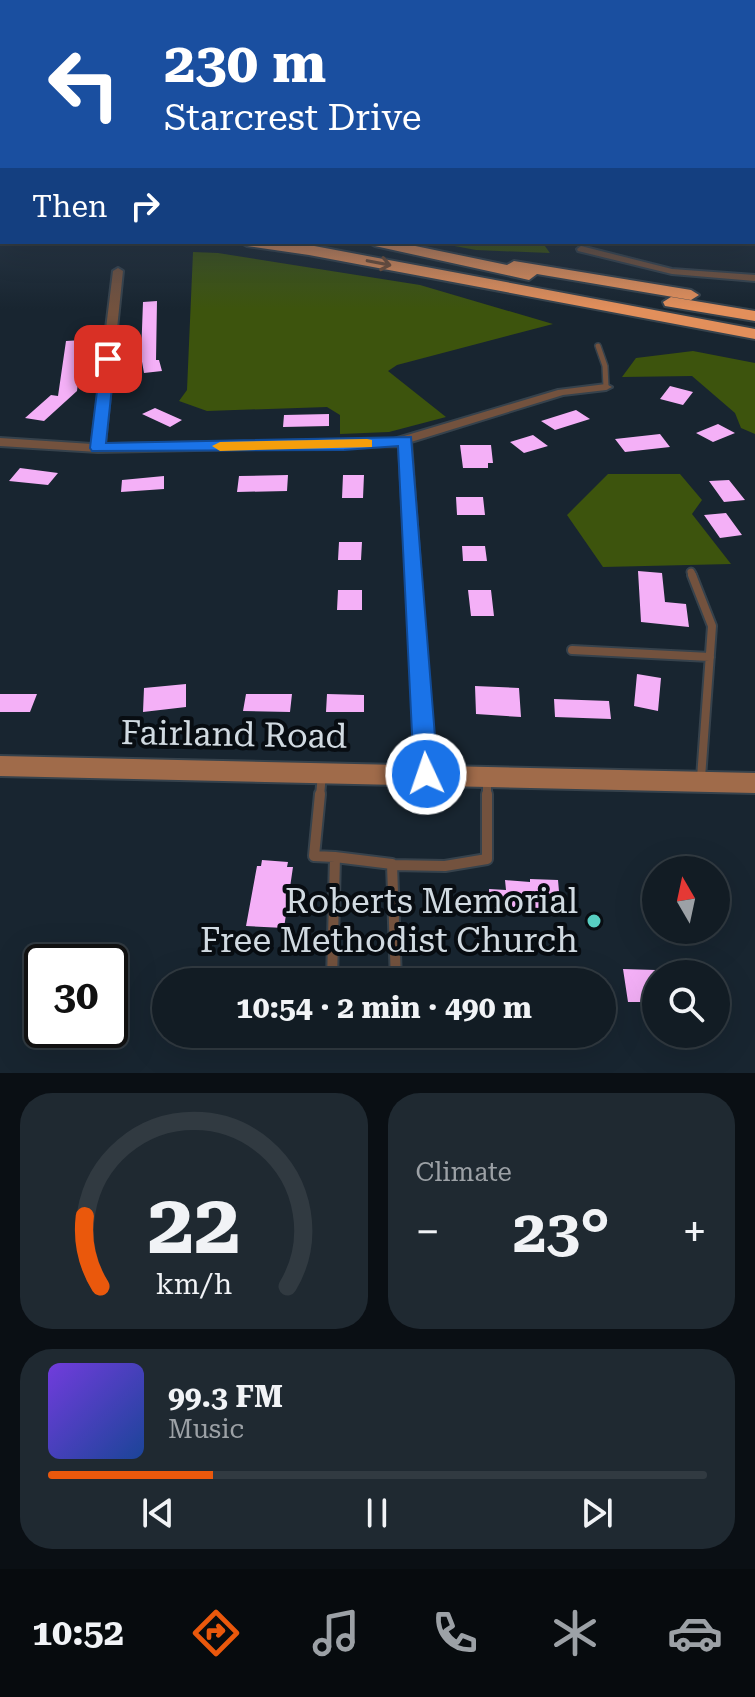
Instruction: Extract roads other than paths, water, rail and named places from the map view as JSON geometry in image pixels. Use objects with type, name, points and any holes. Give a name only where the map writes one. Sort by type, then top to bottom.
[{"type":"highway","points":[[262,244],[309,250],[755,336]]},
{"type":"highway","points":[[385,244],[755,306]]},
{"type":"highway","points":[[401,247],[610,293],[755,316]]},
{"type":"main road","name":"Fairland Road","points":[[0,766],[755,783]]},
{"type":"street","points":[[581,249],[615,254],[681,274],[755,278]]},
{"type":"street","points":[[98,448],[118,271]]},
{"type":"street","points":[[0,442],[98,448],[344,445],[405,440],[562,392],[606,387]]},
{"type":"street","points":[[405,440],[426,774]]},
{"type":"lane","points":[[598,346],[605,366],[606,387]]},
{"type":"lane","points":[[691,572],[712,626],[701,781]]},
{"type":"lane","points":[[572,650],[710,657]]},
{"type":"lane","points":[[322,771],[314,856],[392,865],[445,866],[487,859],[487,775]]},
{"type":"lane","points":[[332,968],[335,857]]},
{"type":"lane","points":[[392,865],[396,968]]},
{"type":"place","name":"Roberts Memorial Free Methodist Church","points":[[594,921]]}]
